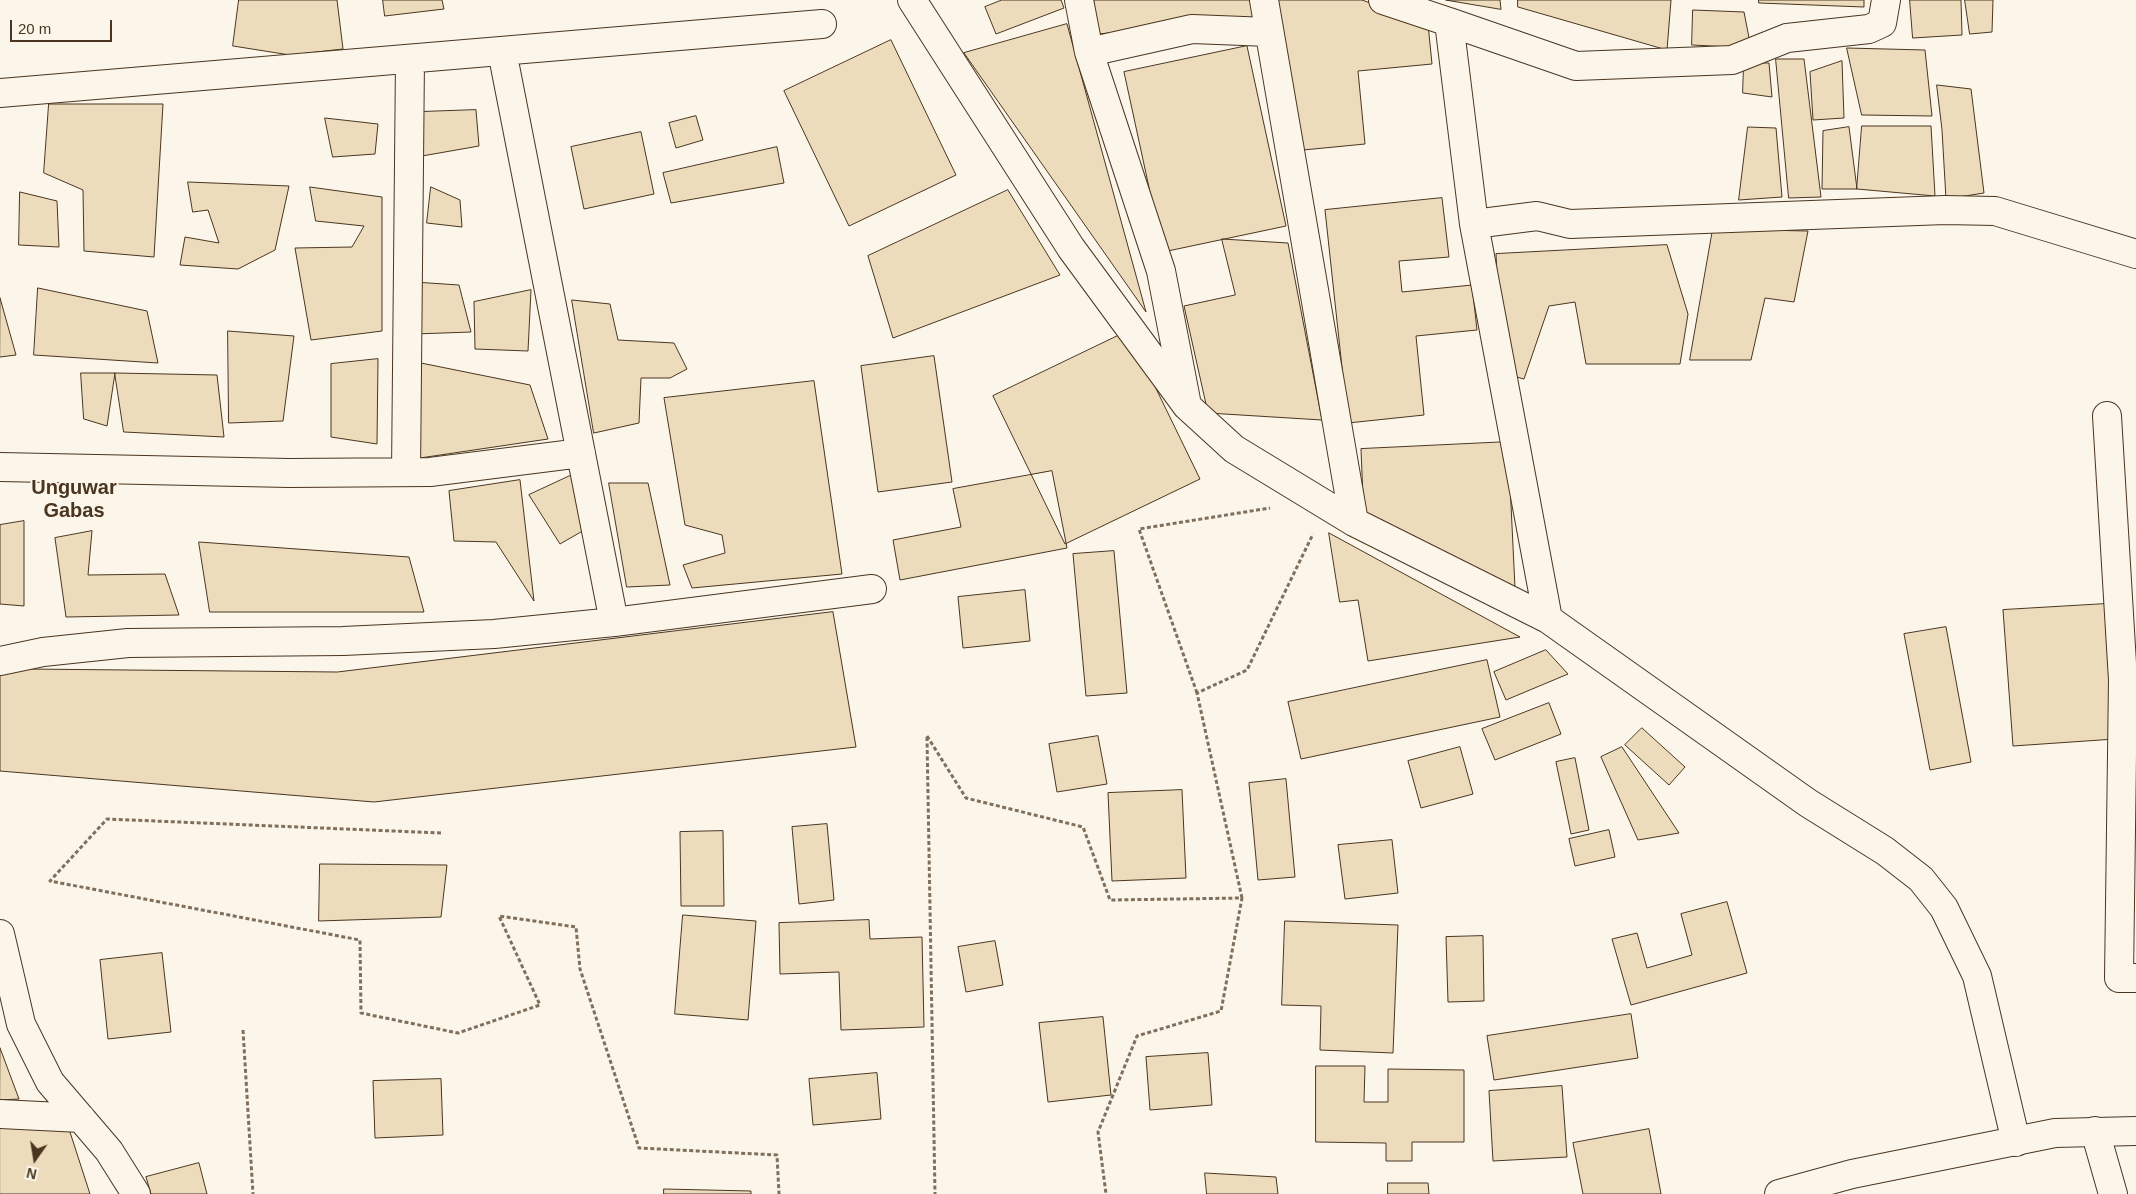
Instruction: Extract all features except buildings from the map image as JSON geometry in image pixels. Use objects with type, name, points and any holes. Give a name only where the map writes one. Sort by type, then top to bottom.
[{"type":"street","points":[[912,0],[1071,248],[1187,406],[1234,449],[1354,522],[1548,619],[1808,803],[1885,851],[1921,879],[1944,908],[1978,976],[2016,1142]]},
{"type":"street","points":[[1079,0],[1089,52],[1161,271],[1187,406]]},
{"type":"street","points":[[1264,0],[1354,522]]},
{"type":"street","points":[[1383,0],[1576,66],[1732,60],[1787,38],[1870,29],[1882,23],[1886,0]]},
{"type":"street","points":[[1449,22],[1474,224],[1548,619]]},
{"type":"street","points":[[0,93],[822,24]]},
{"type":"street","points":[[1089,52],[1192,29],[1269,32]]},
{"type":"street","points":[[502,51],[614,622]]},
{"type":"street","points":[[406,472],[410,59]]},
{"type":"street","points":[[1474,224],[1537,216],[1570,224],[1935,210],[1995,211],[2136,254]]},
{"type":"street","points":[[2107,416],[2123,680],[2119,978],[2136,978]]},
{"type":"street","points":[[0,467],[290,473],[430,472],[580,453]]},
{"type":"street","points":[[0,661],[43,652],[128,643],[362,640],[494,634],[614,622],[872,589]]},
{"type":"street","points":[[0,934],[20,1024],[50,1082],[109,1151],[136,1194]]},
{"type":"street","points":[[0,1114],[81,1118]]},
{"type":"street","points":[[2095,1131],[2113,1194]]},
{"type":"street","points":[[1779,1194],[1852,1174],[2055,1133],[2136,1131]]},
{"type":"path","points":[[1106,1194],[1098,1132],[1137,1036],[1221,1011],[1242,898],[1197,693],[1139,529],[1274,507]]},
{"type":"path","points":[[1197,693],[1247,670],[1314,535],[1306,529]]},
{"type":"path","points":[[935,1194],[927,736],[966,798],[1083,826],[1110,900],[1242,898]]},
{"type":"path","points":[[441,833],[107,819],[50,881],[360,940],[361,1013],[458,1033],[540,1005],[499,916],[576,927],[580,969],[639,1148],[777,1155],[779,1194]]},
{"type":"path","points":[[243,1030],[253,1194]]},
{"type":"district","name":"Unguwar Gabas","points":[[74,500]]}]
